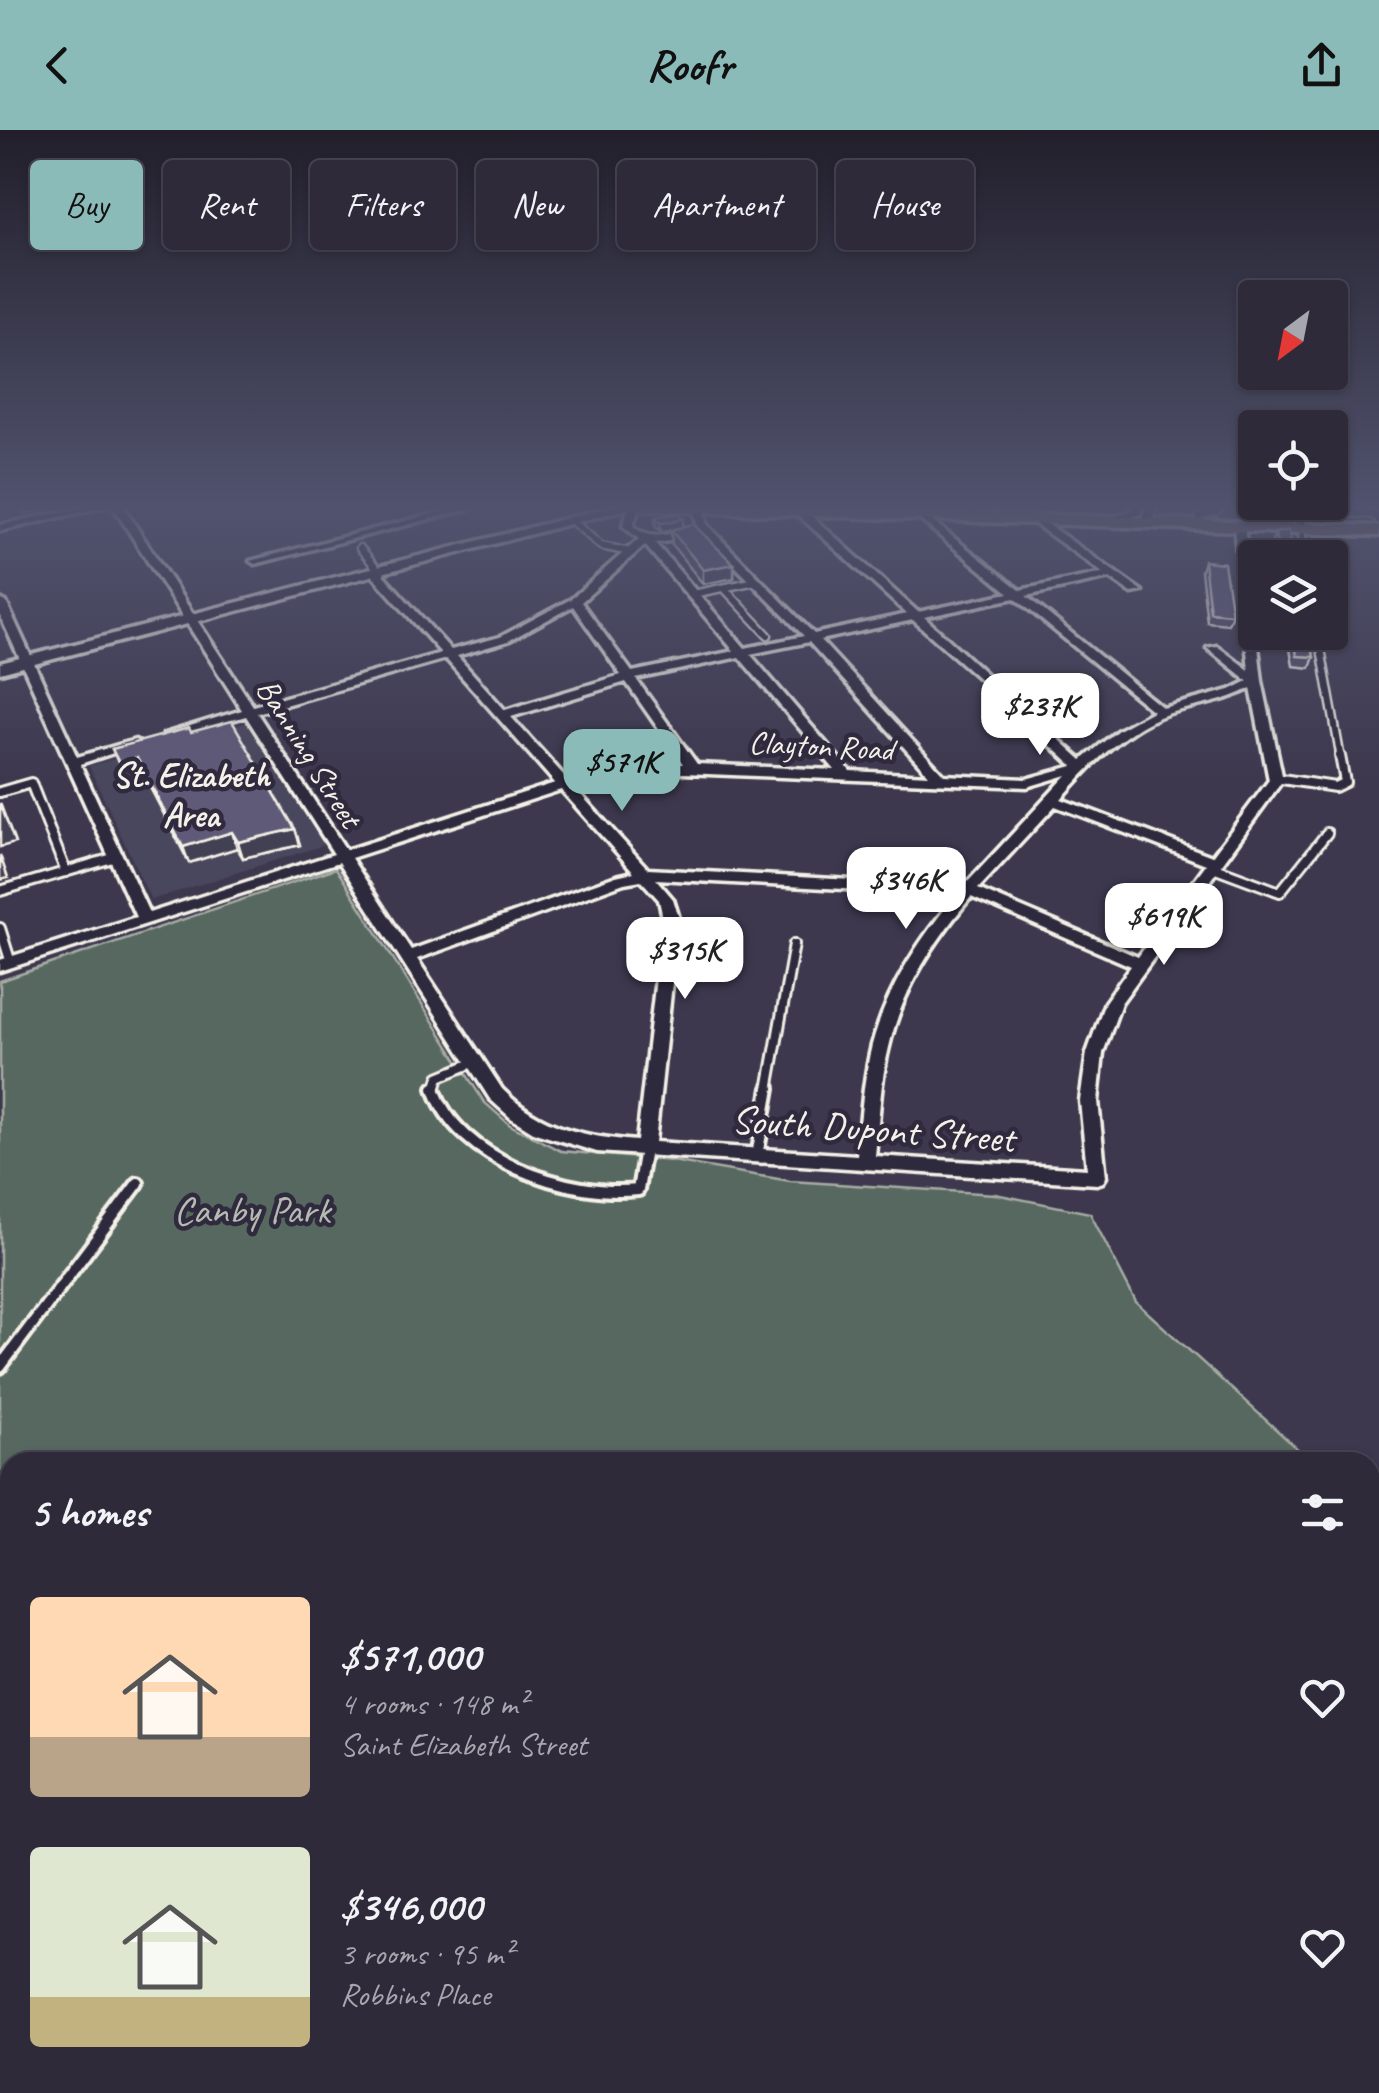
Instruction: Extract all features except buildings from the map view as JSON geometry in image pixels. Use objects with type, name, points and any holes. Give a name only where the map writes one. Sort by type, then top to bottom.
[{"type":"street","name":"Banning Street","points":[[175,597],[408,957]]},
{"type":"street","points":[[0,668],[284,597]]},
{"type":"street","points":[[399,597],[648,874],[666,899],[671,918],[644,1149]]},
{"type":"street","points":[[162,737],[504,639],[580,597]]},
{"type":"street","points":[[694,597],[845,774]]},
{"type":"street","points":[[771,597],[941,780]]},
{"type":"street","points":[[896,597],[1001,694]]},
{"type":"street","points":[[502,715],[632,676],[1009,597]]},
{"type":"street","points":[[1018,597],[1161,712]]},
{"type":"street","points":[[408,957],[621,879],[648,874],[970,891],[1139,963],[1276,779],[1256,681],[1247,597]]},
{"type":"street","points":[[575,601],[694,768]]},
{"type":"street","points":[[0,602],[144,919]]},
{"type":"street","points":[[1213,648],[1256,681]]},
{"type":"street","name":"Clayton Road","points":[[5,964],[618,769],[694,768],[1026,782],[1082,767],[1123,734],[1161,712],[1234,693],[1256,681]]},
{"type":"street","points":[[865,1164],[881,1042],[900,990],[928,938],[1082,767],[1027,718]]},
{"type":"street","points":[[73,762],[144,742]]},
{"type":"street","points":[[1054,801],[1215,865]]},
{"type":"street","name":"South Dupont Street","points":[[408,957],[505,1104],[537,1126],[575,1140],[644,1149],[1097,1176],[1090,1101],[1096,1053],[1113,1002],[1139,963]]},
{"type":"lane","points":[[732,597],[768,634]]},
{"type":"lane","points":[[1276,779],[1336,786],[1346,782],[1321,650]]},
{"type":"lane","points":[[0,792],[30,783],[66,872]]},
{"type":"lane","points":[[1215,865],[1280,892],[1327,833]]},
{"type":"lane","points":[[0,891],[116,857]]},
{"type":"lane","points":[[0,928],[5,964]]},
{"type":"lane","points":[[757,1156],[794,944]]},
{"type":"lane","points":[[475,1062],[439,1078],[433,1086],[442,1110],[484,1148],[529,1174],[581,1190],[622,1194],[638,1190],[644,1149]]},
{"type":"lane","points":[[0,1367],[138,1183]]},
{"type":"shaded area","points":[[246,723],[324,845],[151,900],[89,766]]},
{"type":"green space","name":"Canby Park","points":[[336,868],[484,1102],[510,1125],[561,1151],[672,1161],[790,1181],[995,1194],[1090,1213],[1136,1302],[1301,1452],[0,1452],[0,981]]},
{"type":"district","name":"St. Elizabeth Area","points":[[191,795]]}]
